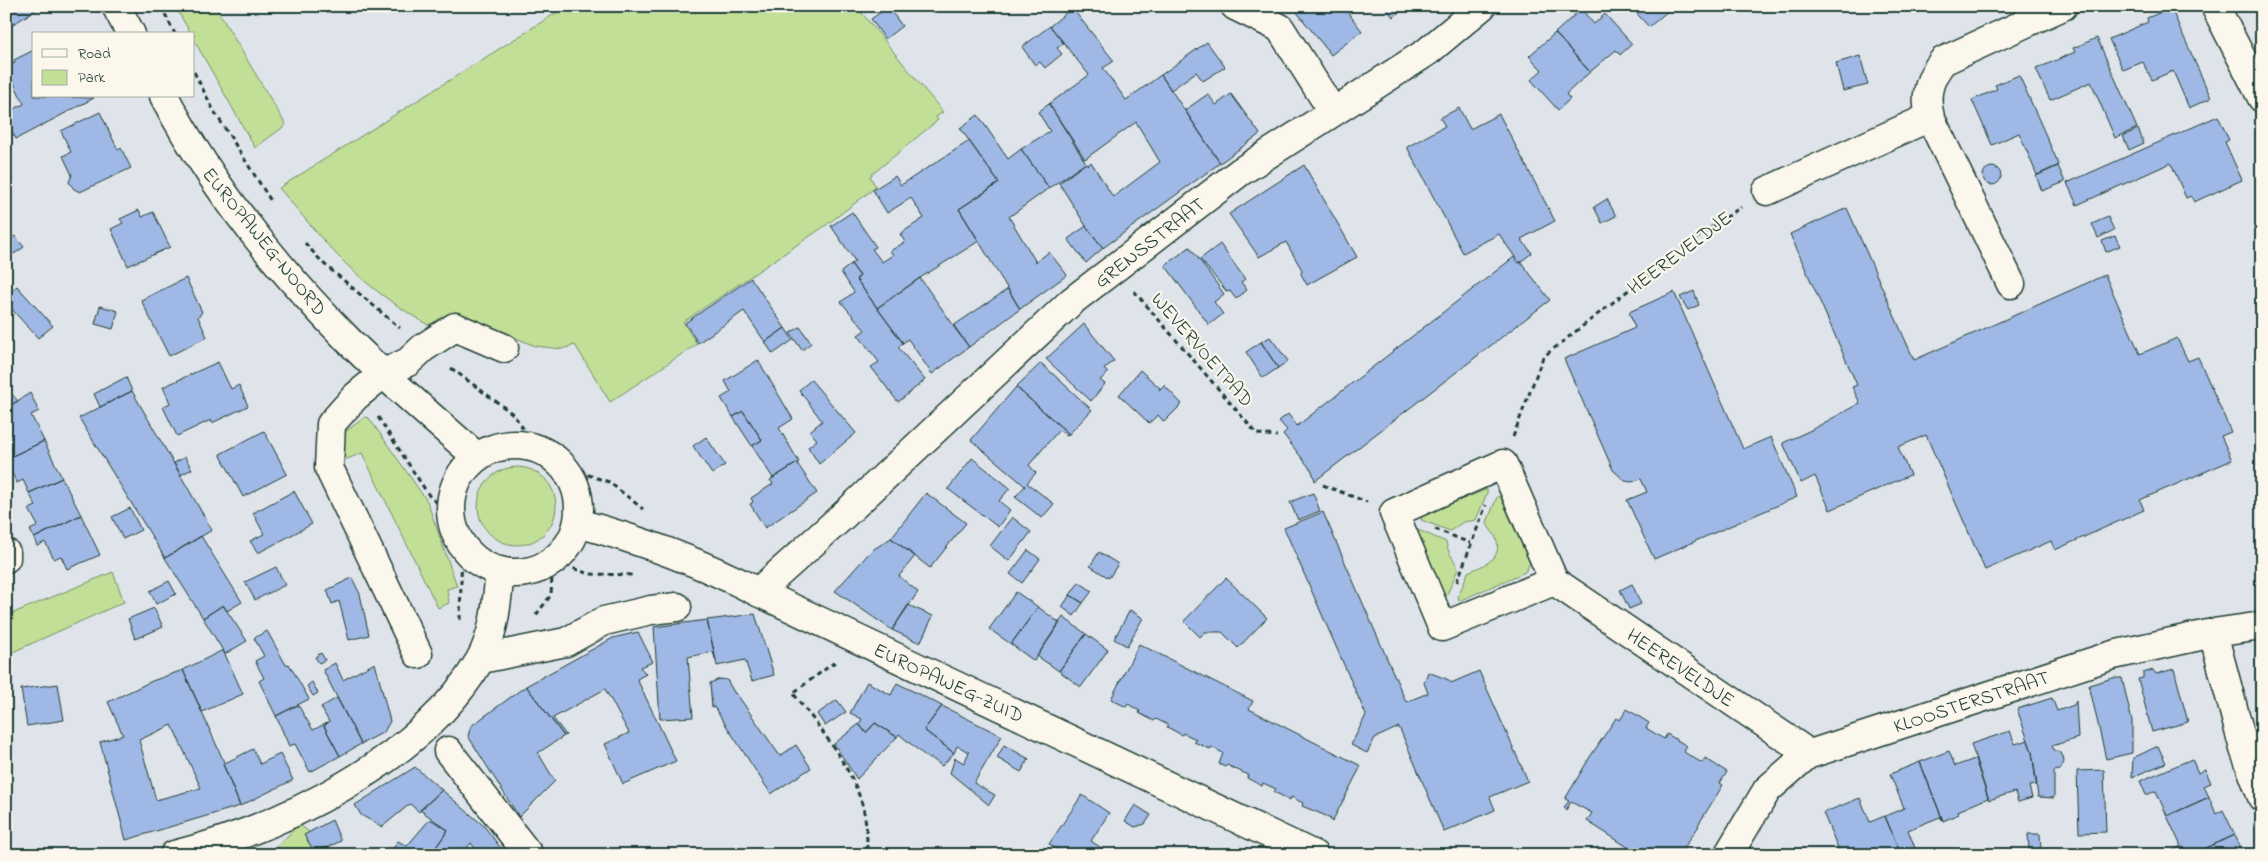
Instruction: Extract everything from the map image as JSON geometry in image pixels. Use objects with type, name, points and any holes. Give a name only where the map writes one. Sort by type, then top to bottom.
[{"type":"street","points":[[116,6],[130,32]]},
{"type":"street","points":[[1235,6],[1280,28],[1333,112]]},
{"type":"street","name":"GRENSSTRAAT","points":[[758,592],[845,514],[1072,301],[1240,172],[1427,52],[1482,6]]},
{"type":"street","points":[[2011,284],[1930,117],[1927,105],[1929,84],[1933,73],[1943,61],[2063,6]]},
{"type":"street","points":[[2215,6],[2262,98]]},
{"type":"street","name":"EUROPAWEG-NOORD","points":[[165,98],[207,172],[270,252],[315,305],[384,373],[477,457]]},
{"type":"street","points":[[1767,191],[1930,117]]},
{"type":"street","points":[[418,654],[329,468],[331,424],[355,397],[384,373],[408,362],[423,348],[455,327],[504,348]]},
{"type":"street","points":[[521,445],[536,448],[551,455],[562,466],[574,483],[579,502],[578,523],[573,537],[553,561],[536,569],[518,573],[500,571],[486,566],[473,557],[462,545],[455,531],[451,514],[452,498],[457,482],[465,469],[477,457],[490,450],[506,446],[521,445]]},
{"type":"street","points":[[1503,464],[1554,581],[1442,627],[1394,513],[1503,464]]},
{"type":"street","name":"EUROPAWEG-ZUID","points":[[578,523],[662,549],[725,575],[1305,853]]},
{"type":"street","points":[[174,855],[212,845],[258,828],[337,790],[399,748],[427,724],[454,695],[481,659],[495,612],[500,571]]},
{"type":"street","name":"HEEREVELDJE","points":[[1554,581],[1801,748],[1807,755]]},
{"type":"street","points":[[481,659],[566,642],[604,621],[651,610],[677,607]]},
{"type":"street","name":"KLOOSTERSTRAAT","points":[[1728,855],[1767,790],[1807,755],[2113,654],[2212,633],[2262,626]]},
{"type":"street","points":[[2212,633],[2244,749],[2262,797]]},
{"type":"street","points":[[448,751],[529,855]]},
{"type":"path","points":[[161,6],[174,32]]},
{"type":"path","points":[[195,74],[214,111],[275,207]]},
{"type":"path","name":"HEEREVELDJE","points":[[1442,627],[1470,542],[1503,464],[1543,357],[1712,226],[1767,191]]},
{"type":"path","points":[[298,236],[323,264],[423,348],[513,414],[536,448]]},
{"type":"path","name":"WEVERVOETPAD","points":[[1116,266],[1134,291],[1256,434],[1277,436]]},
{"type":"path","points":[[384,373],[375,412],[430,497],[451,514]]},
{"type":"path","points":[[562,466],[609,482],[647,511]]},
{"type":"path","points":[[1323,485],[1394,513]]},
{"type":"path","points":[[460,629],[462,545]]},
{"type":"path","points":[[862,641],[793,694],[835,751],[859,793],[865,814],[868,855]]},
{"type":"green space","points":[[175,6],[215,6],[286,125],[255,148],[195,42],[195,32],[190,32]]},
{"type":"green space","points":[[567,6],[856,6],[943,112],[936,117],[938,120],[870,176],[876,187],[825,226],[683,322],[697,344],[610,402],[575,345],[562,349],[535,346],[502,332],[442,319],[428,325],[410,314],[375,289],[348,266],[327,245],[279,188]]},
{"type":"green space","points":[[365,417],[369,418],[427,501],[457,586],[447,589],[449,603],[438,608],[362,453],[342,461],[341,435]]},
{"type":"green space","points":[[509,467],[525,467],[539,473],[550,484],[556,498],[556,514],[550,528],[539,539],[525,545],[509,545],[495,539],[484,528],[478,514],[478,498],[484,484],[495,473]]},
{"type":"green space","points":[[1487,489],[1476,520],[1463,522],[1450,531],[1421,520],[1422,516]]},
{"type":"green space","points":[[1500,496],[1530,563],[1525,572],[1459,601],[1458,597],[1468,572],[1486,564],[1495,556],[1497,544],[1487,522],[1497,497]]},
{"type":"green space","points":[[1418,530],[1446,542],[1457,565],[1458,569],[1446,597],[1443,595],[1416,531]]},
{"type":"green space","points":[[113,572],[124,602],[6,655],[6,616]]},
{"type":"green space","points":[[299,824],[338,855],[269,855]]},
{"type":"building","points":[[6,6],[40,6],[40,7],[6,29]]},
{"type":"building","points":[[1292,6],[1343,6],[1362,31],[1331,55]]},
{"type":"building","points":[[1384,6],[1407,6],[1393,17]]},
{"type":"building","points":[[1630,6],[1666,6],[1669,10],[1649,27]]},
{"type":"building","points":[[888,7],[902,26],[885,39],[871,19]]},
{"type":"building","points":[[1072,8],[1114,61],[1103,68],[1126,100],[1161,75],[1220,163],[1103,248],[1086,226],[1059,183],[1086,163],[1088,165],[1091,162],[1113,197],[1160,162],[1136,122],[1085,159],[1049,104],[1089,75],[1050,26]]},
{"type":"building","points":[[2171,8],[2211,98],[2189,108],[2173,71],[2152,80],[2143,62],[2123,70],[2109,39],[2148,22],[2147,18]]},
{"type":"building","points":[[1581,9],[1594,24],[1605,14],[1632,44],[1620,55],[1616,50],[1590,72],[1555,33]]},
{"type":"building","points":[[1050,26],[1064,43],[1057,48],[1062,54],[1045,68],[1040,62],[1035,65],[1022,47]]},
{"type":"building","points":[[1555,33],[1590,72],[1566,94],[1570,99],[1558,110],[1531,80],[1542,70],[1529,56]]},
{"type":"building","points":[[2097,38],[2137,128],[2115,138],[2091,82],[2050,100],[2036,69],[2075,52],[2073,48]]},
{"type":"building","points":[[1207,42],[1225,67],[1203,81],[1196,72],[1171,90],[1161,75]]},
{"type":"building","points":[[32,51],[32,98],[94,98],[16,139],[6,121],[6,113],[24,104],[6,67],[15,63],[14,60]]},
{"type":"building","points":[[1860,56],[1868,85],[1843,91],[1836,63]]},
{"type":"building","points":[[2019,75],[2059,165],[2037,175],[2019,133],[1992,145],[1972,100],[1997,89],[1995,85]]},
{"type":"building","points":[[1208,94],[1216,105],[1231,94],[1260,134],[1220,163],[1185,110]]},
{"type":"building","points":[[1049,104],[1086,163],[1049,188],[1021,149],[1050,131],[1038,112]]},
{"type":"building","points":[[1459,108],[1470,129],[1499,114],[1555,221],[1521,239],[1532,253],[1519,263],[1499,234],[1463,253],[1407,147],[1445,126],[1440,118]]},
{"type":"building","points":[[100,112],[118,150],[121,148],[131,168],[80,192],[74,189],[69,182],[72,175],[63,156],[71,152],[61,131]]},
{"type":"building","points":[[978,115],[1008,159],[1021,149],[1049,188],[1009,217],[1036,262],[1049,252],[1067,275],[1020,309],[959,209],[999,183],[960,128]]},
{"type":"building","points":[[2218,116],[2229,140],[2225,142],[2242,180],[2194,202],[2191,196],[2186,198],[2171,163],[2077,205],[2067,183]]},
{"type":"building","points":[[2138,129],[2144,143],[2129,150],[2123,136]]},
{"type":"building","points":[[969,141],[999,183],[959,209],[979,241],[877,308],[856,279],[860,276],[851,264],[855,261],[831,226],[852,212],[876,247],[872,249],[882,262],[893,255],[890,251],[905,242],[900,234],[924,218],[911,198],[887,213],[873,190],[895,176],[901,185]]},
{"type":"building","points":[[1304,165],[1357,257],[1307,285],[1301,274],[1302,270],[1286,242],[1259,257],[1229,214]]},
{"type":"building","points":[[2058,166],[2065,182],[2042,191],[2036,176]]},
{"type":"building","points":[[1992,167],[1998,170],[2001,176],[1998,182],[1992,185],[1986,182],[1983,176],[1986,170]]},
{"type":"building","points":[[1607,199],[1616,216],[1602,223],[1594,207]]},
{"type":"building","points":[[1847,208],[1914,360],[2105,275],[2140,354],[2177,338],[2188,361],[2198,357],[2231,432],[2221,436],[2232,460],[2140,500],[2144,510],[2055,550],[2051,541],[1985,570],[1926,435],[1898,447],[1910,475],[1830,510],[1815,476],[1801,483],[1783,443],[1860,403],[1852,387],[1857,385],[1790,234]]},
{"type":"building","points":[[139,210],[142,217],[153,212],[170,247],[128,266],[111,229],[123,223],[120,219]]},
{"type":"building","points":[[2108,217],[2114,230],[2098,238],[2092,224]]},
{"type":"building","points":[[1086,226],[1103,248],[1086,263],[1068,239]]},
{"type":"building","points":[[15,236],[24,247],[14,254],[6,242]]},
{"type":"building","points":[[2115,236],[2120,246],[2106,252],[2102,241]]},
{"type":"building","points":[[1220,244],[1245,279],[1241,282],[1247,290],[1236,299],[1230,291],[1227,292],[1200,259]]},
{"type":"building","points":[[1190,247],[1224,294],[1214,302],[1223,314],[1209,325],[1165,265]]},
{"type":"building","points":[[1514,257],[1519,263],[1521,262],[1550,300],[1315,481],[1312,471],[1283,434],[1287,430],[1279,421],[1288,414],[1297,426]]},
{"type":"building","points":[[851,264],[860,276],[856,279],[903,343],[898,347],[925,380],[898,402],[871,367],[879,362],[858,335],[865,330],[841,302],[854,292],[841,272]]},
{"type":"building","points":[[186,278],[202,312],[198,317],[207,337],[169,356],[141,300]]},
{"type":"building","points":[[751,278],[785,328],[765,342],[744,311],[698,343],[685,323]]},
{"type":"building","points":[[920,278],[969,347],[932,374],[908,339],[903,343],[877,308]]},
{"type":"building","points":[[17,286],[53,326],[38,338],[6,303],[6,296]]},
{"type":"building","points":[[1008,289],[1020,309],[969,347],[953,326]]},
{"type":"building","points":[[1694,291],[1699,305],[1688,310],[1680,297]]},
{"type":"building","points":[[1674,292],[1743,449],[1771,437],[1797,497],[1654,559],[1627,500],[1647,492],[1641,479],[1632,482],[1625,481],[1613,470],[1564,359],[1635,328],[1629,312]]},
{"type":"building","points":[[100,306],[118,311],[113,329],[95,324]]},
{"type":"building","points":[[1084,324],[1114,361],[1104,369],[1108,373],[1100,380],[1105,384],[1091,401],[1046,359]]},
{"type":"building","points":[[800,327],[811,343],[802,350],[790,333]]},
{"type":"building","points":[[785,328],[793,340],[773,354],[765,342]]},
{"type":"building","points":[[1270,337],[1288,361],[1278,368],[1261,342]]},
{"type":"building","points":[[1261,342],[1278,368],[1263,378],[1246,352]]},
{"type":"building","points":[[758,360],[793,419],[779,428],[799,462],[773,478],[752,446],[762,440],[743,411],[733,417],[721,398],[731,392],[725,381]]},
{"type":"building","points":[[218,362],[231,389],[239,385],[248,406],[212,423],[211,420],[177,436],[163,407],[170,403],[163,387]]},
{"type":"building","points":[[1041,363],[1092,410],[1069,434],[1016,387]]},
{"type":"building","points":[[1140,370],[1160,388],[1159,390],[1164,385],[1182,404],[1164,422],[1158,415],[1149,423],[1119,395]]},
{"type":"building","points":[[126,377],[132,391],[100,407],[94,394]]},
{"type":"building","points":[[811,380],[856,433],[819,464],[808,447],[817,440],[810,431],[822,421],[799,390]]},
{"type":"building","points":[[1016,387],[1069,434],[1067,436],[1059,430],[1029,465],[1036,473],[1027,483],[1054,504],[1042,518],[1015,497],[1025,486],[971,440]]},
{"type":"building","points":[[6,388],[18,401],[6,408]]},
{"type":"building","points":[[132,391],[212,530],[165,558],[79,418]]},
{"type":"building","points":[[30,393],[39,411],[31,415],[44,441],[6,459],[6,408]]},
{"type":"building","points":[[743,411],[762,440],[752,446],[733,417]]},
{"type":"building","points":[[264,431],[287,474],[243,497],[220,454]]},
{"type":"building","points":[[706,437],[725,465],[712,474],[693,446]]},
{"type":"building","points":[[44,441],[62,478],[29,493],[23,480],[17,483],[8,466],[6,467],[6,459]]},
{"type":"building","points":[[185,457],[192,469],[181,475],[174,463]]},
{"type":"building","points":[[972,458],[1010,488],[999,501],[1010,510],[998,527],[948,489]]},
{"type":"building","points":[[797,463],[817,493],[765,528],[750,504],[753,502],[751,498],[773,484],[770,480]]},
{"type":"building","points":[[62,478],[81,515],[34,538],[30,530],[38,526],[29,509],[36,506],[29,493]]},
{"type":"building","points":[[294,491],[312,524],[258,553],[250,541],[264,534],[253,513]]},
{"type":"building","points":[[926,493],[966,523],[930,568],[891,538]]},
{"type":"building","points":[[1313,493],[1320,511],[1298,520],[1290,502]]},
{"type":"building","points":[[130,508],[141,530],[123,539],[112,517]]},
{"type":"building","points":[[1323,512],[1406,702],[1428,693],[1424,683],[1428,672],[1449,680],[1451,683],[1479,671],[1528,781],[1490,797],[1495,810],[1444,832],[1399,727],[1375,738],[1367,753],[1351,745],[1366,715],[1284,528]]},
{"type":"building","points":[[81,515],[100,555],[67,569],[61,556],[54,559],[45,542],[37,546],[34,538]]},
{"type":"building","points":[[1012,517],[1031,532],[1009,561],[990,546]]},
{"type":"building","points":[[201,536],[242,602],[227,611],[223,605],[203,618],[165,558]]},
{"type":"building","points":[[891,538],[915,556],[899,576],[918,592],[892,630],[835,591],[871,551]]},
{"type":"building","points":[[1028,550],[1040,559],[1022,583],[1010,574]]},
{"type":"building","points":[[1099,552],[1118,564],[1109,578],[1090,566]]},
{"type":"building","points":[[276,567],[285,585],[255,600],[245,582]]},
{"type":"building","points":[[352,578],[360,594],[369,635],[349,640],[339,601],[332,604],[327,590]]},
{"type":"building","points":[[1226,578],[1267,618],[1238,648],[1222,632],[1205,632],[1200,637],[1184,621]]},
{"type":"building","points":[[169,581],[176,594],[156,604],[150,591]]},
{"type":"building","points":[[1079,582],[1092,591],[1083,603],[1070,595]]},
{"type":"building","points":[[1632,584],[1641,604],[1629,609],[1620,590]]},
{"type":"building","points":[[1016,592],[1038,607],[1011,644],[989,629]]},
{"type":"building","points":[[1070,595],[1083,603],[1074,616],[1062,607]]},
{"type":"building","points":[[223,605],[247,641],[225,654],[203,618]]},
{"type":"building","points":[[908,605],[933,616],[920,643],[892,630]]},
{"type":"building","points":[[1038,607],[1060,623],[1034,661],[1011,644]]},
{"type":"building","points":[[154,608],[163,627],[135,639],[128,619]]},
{"type":"building","points":[[1130,610],[1143,618],[1127,646],[1114,639]]},
{"type":"building","points":[[755,614],[774,675],[752,681],[745,660],[717,666],[707,620]]},
{"type":"building","points":[[1063,617],[1086,634],[1059,671],[1037,656]]},
{"type":"building","points":[[707,620],[716,661],[713,652],[688,657],[693,717],[660,719],[654,627]]},
{"type":"building","points":[[267,631],[286,665],[289,664],[309,699],[276,716],[259,681],[264,678],[255,661],[264,656],[254,638]]},
{"type":"building","points":[[638,632],[653,662],[640,667],[646,674],[637,679],[676,761],[623,784],[605,744],[629,733],[605,689],[553,718],[566,735],[564,736],[526,686],[613,638]]},
{"type":"building","points":[[1086,634],[1108,650],[1081,687],[1059,671]]},
{"type":"building","points":[[1139,644],[1253,701],[1249,709],[1361,766],[1332,822],[1331,818],[1302,806],[1303,803],[1291,797],[1290,800],[1274,792],[1276,789],[1263,783],[1262,786],[1247,778],[1248,775],[1227,765],[1225,767],[1219,764],[1223,753],[1194,742],[1196,739],[1183,733],[1182,735],[1156,719],[1154,721],[1139,713],[1140,711],[1128,704],[1126,707],[1111,699]]},
{"type":"building","points":[[223,650],[243,694],[202,712],[183,670]]},
{"type":"building","points":[[321,653],[325,660],[319,663],[315,657]]},
{"type":"building","points":[[335,663],[343,680],[375,663],[390,721],[384,732],[361,744],[323,670]]},
{"type":"building","points":[[2174,669],[2188,722],[2152,732],[2138,679],[2143,678],[2143,673],[2153,670],[2156,674]]},
{"type":"building","points":[[183,670],[224,762],[223,764],[240,806],[126,840],[100,742],[123,735],[108,702],[152,681]],"holes":[[[172,725],[201,788],[156,800],[139,740]]]},
{"type":"building","points":[[2113,678],[2122,678],[2132,721],[2132,753],[2106,759],[2089,685]]},
{"type":"building","points":[[720,679],[727,680],[780,756],[796,745],[811,768],[771,794],[714,707],[712,708],[710,683]]},
{"type":"building","points":[[312,682],[318,693],[313,696],[307,686]]},
{"type":"building","points":[[867,682],[891,695],[897,683],[942,706],[924,730],[954,753],[942,766],[931,758],[930,760],[899,734],[897,737],[875,723],[866,733],[859,724],[862,719],[850,713]]},
{"type":"building","points":[[58,684],[64,720],[27,726],[21,689]]},
{"type":"building","points":[[526,686],[564,736],[538,753],[555,781],[519,817],[468,736],[471,726]]},
{"type":"building","points":[[337,698],[361,744],[340,756],[324,726],[329,722],[321,707]]},
{"type":"building","points":[[2052,698],[2057,711],[2074,705],[2076,701],[2078,738],[2052,746],[2054,751],[2058,751],[2063,756],[2064,762],[2060,770],[2054,771],[2054,798],[2038,797],[2032,752],[2017,709]]},
{"type":"building","points":[[837,700],[846,712],[825,726],[817,714]]},
{"type":"building","points":[[298,705],[313,730],[327,723],[324,726],[340,756],[310,772],[295,744],[289,746],[276,716]]},
{"type":"building","points":[[942,706],[1002,736],[974,783],[995,795],[989,805],[950,773],[955,758],[964,763],[969,752],[957,746],[954,753],[924,730]]},
{"type":"building","points":[[1627,709],[1649,723],[1646,728],[1664,739],[1667,734],[1687,746],[1684,752],[1702,763],[1705,758],[1727,772],[1720,783],[1723,785],[1679,855],[1640,855],[1587,821],[1592,813],[1571,802],[1566,810],[1564,807],[1569,801],[1565,799],[1590,757],[1616,718],[1620,720]]},
{"type":"building","points":[[875,723],[897,737],[857,779],[834,744],[859,724],[866,733]]},
{"type":"building","points":[[2010,731],[2015,744],[2028,740],[2032,752],[2037,785],[2029,786],[2032,798],[2018,802],[2015,792],[1989,800],[1971,744]]},
{"type":"building","points":[[1004,745],[1029,759],[1021,772],[997,758]]},
{"type":"building","points":[[2158,746],[2166,763],[2132,777],[2133,758]]},
{"type":"building","points":[[253,749],[260,764],[280,754],[293,780],[240,806],[223,764]]},
{"type":"building","points":[[1949,751],[1955,766],[1975,759],[1988,798],[1958,811],[1959,814],[1943,821],[1920,762]]},
{"type":"building","points":[[2192,759],[2198,773],[2205,769],[2211,783],[2204,786],[2209,797],[2167,816],[2156,791],[2146,795],[2140,781]]},
{"type":"building","points":[[1920,762],[1943,821],[1940,817],[1908,830],[1917,853],[1901,855],[1885,816],[1904,808],[1890,774]]},
{"type":"building","points":[[415,767],[442,790],[419,812],[410,804],[382,827],[361,815],[355,805]]},
{"type":"building","points":[[2104,770],[2106,832],[2079,833],[2077,771]]},
{"type":"building","points":[[442,790],[484,826],[506,855],[480,855],[471,843],[461,855],[435,855],[432,853],[448,830],[420,810]]},
{"type":"building","points":[[1082,795],[1109,813],[1091,841],[1103,849],[1099,855],[1065,855],[1049,844]]},
{"type":"building","points":[[2209,797],[2216,814],[2223,810],[2235,835],[2191,855],[2164,855],[2181,846],[2167,816]]},
{"type":"building","points":[[1860,798],[1870,822],[1885,816],[1901,855],[1882,855],[1881,851],[1871,855],[1841,855],[1823,813]]},
{"type":"building","points":[[1135,805],[1151,815],[1145,824],[1135,827],[1125,821]]},
{"type":"building","points":[[430,819],[448,830],[430,855],[389,855],[398,841],[407,846]]},
{"type":"building","points":[[332,820],[341,841],[315,853],[304,835]]},
{"type":"building","points":[[2028,834],[2040,834],[2041,850],[2029,851]]},
{"type":"building","points":[[2235,835],[2244,855],[2191,855]]}]
